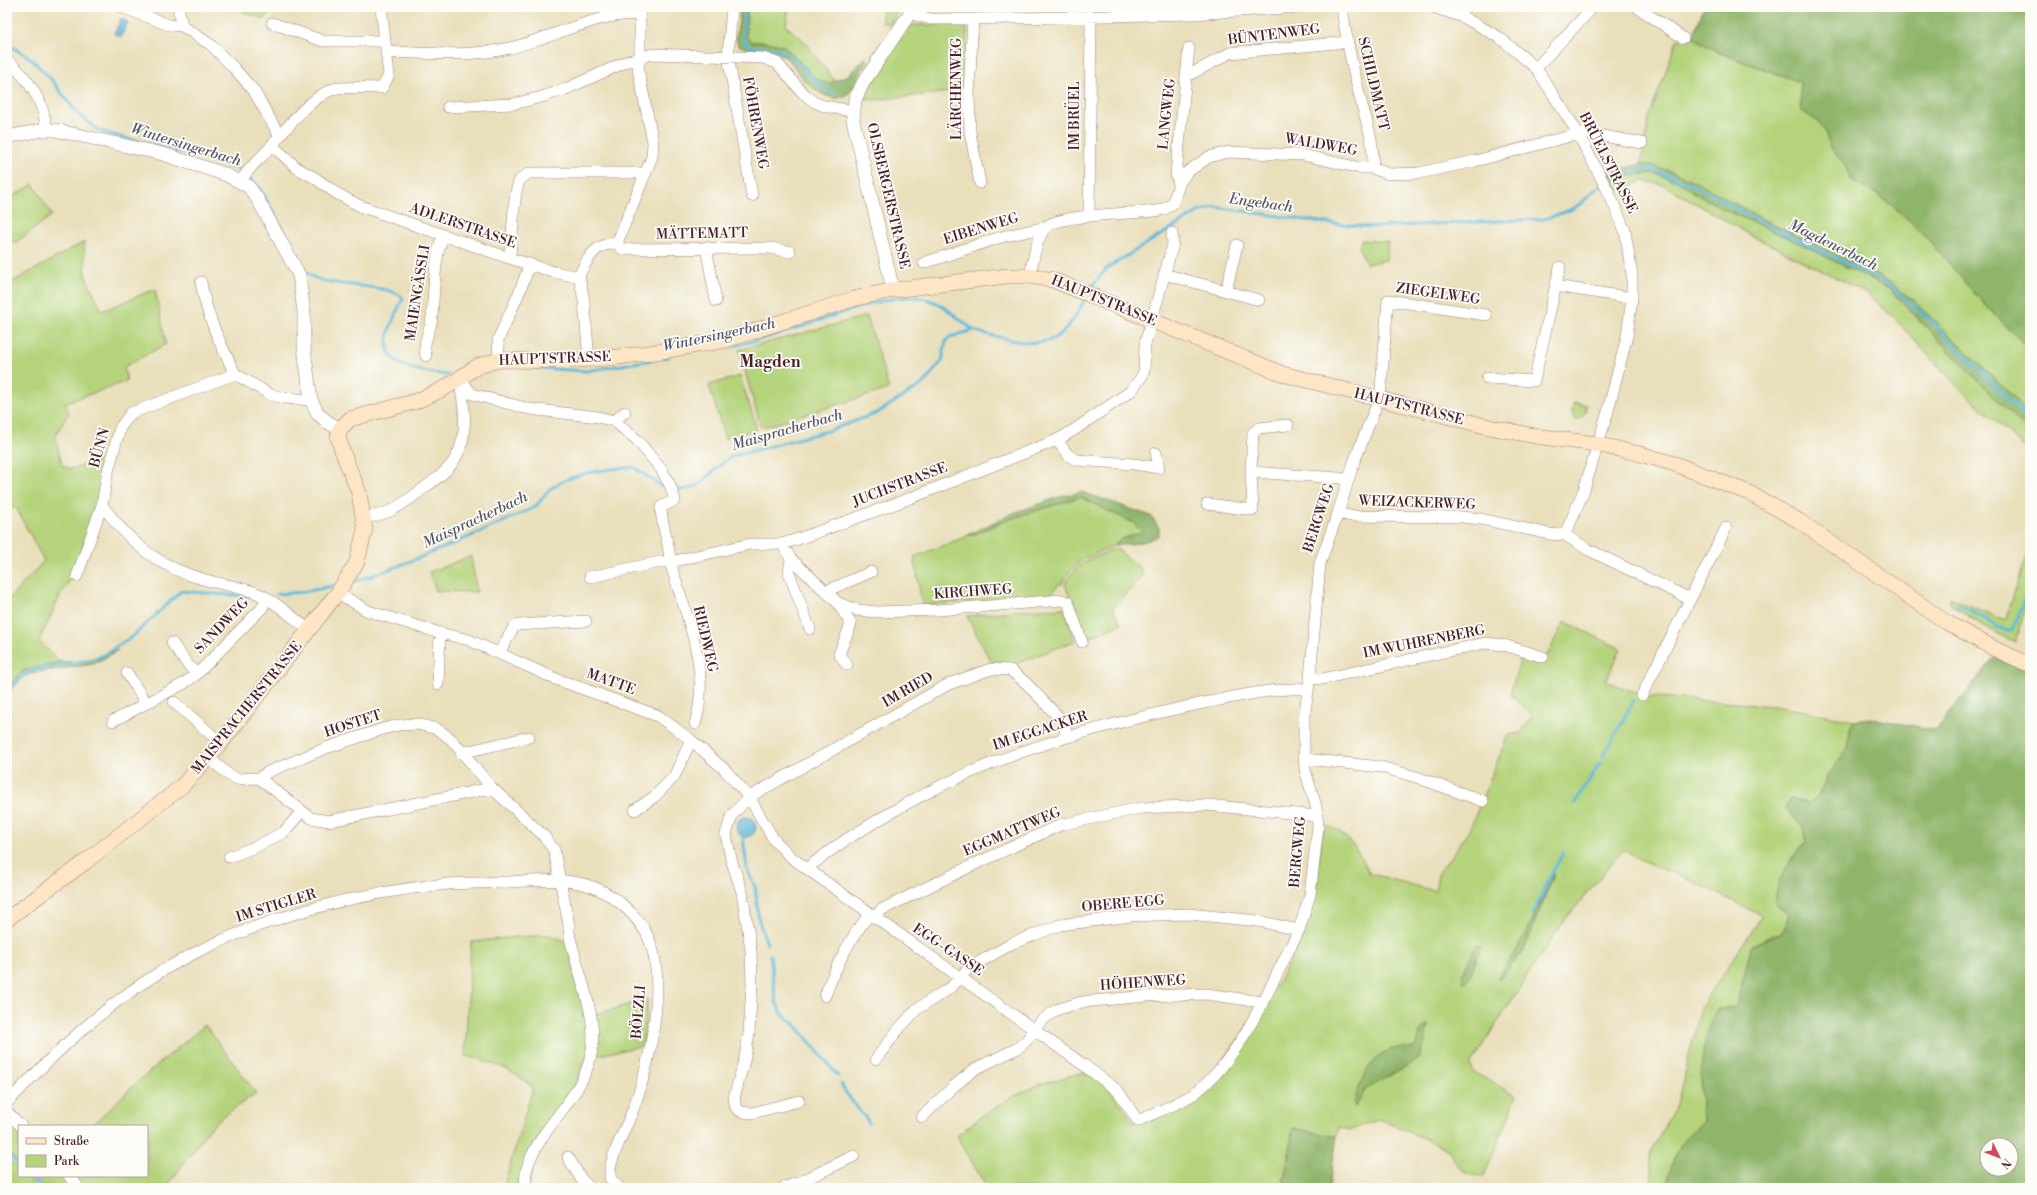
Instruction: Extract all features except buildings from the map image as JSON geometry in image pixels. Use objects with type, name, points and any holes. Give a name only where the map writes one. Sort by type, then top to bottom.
[{"type":"main road","name":"HAUPTSTRASSE","points":[[340,429],[350,419],[417,401],[443,389],[478,366],[499,360],[589,360],[650,353],[726,340],[853,299],[893,290],[984,278],[1030,276],[1053,280],[1088,293],[1283,374],[1377,405],[1535,436],[1596,444],[1675,464],[1749,493],[1799,521],[1832,542],[1946,622],[1995,649],[2030,665]]},
{"type":"main road","name":"MAISPRACHERSTRASSE","points":[[7,919],[162,804],[182,786],[222,743],[348,579],[360,554],[364,539],[364,517],[360,493],[340,445],[340,429]]},
{"type":"street","points":[[122,7],[169,25],[182,26],[211,45],[254,91],[279,135]]},
{"type":"street","points":[[178,7],[182,26]]},
{"type":"street","points":[[244,176],[272,146],[279,135],[314,100],[335,89],[382,88],[389,75],[381,7]]},
{"type":"street","name":"FÖHRENWEG","points":[[732,7],[728,56],[752,196]]},
{"type":"street","points":[[912,9],[919,16],[931,19],[973,19],[1091,16],[1299,7]]},
{"type":"street","name":"SCHILDMATT","points":[[1342,7],[1347,42],[1374,158],[1372,168]]},
{"type":"street","name":"BRÜELSTRASSE","points":[[1433,7],[1463,17],[1500,38],[1536,68],[1578,134],[1609,193],[1625,231],[1632,275],[1632,298],[1627,336],[1608,411],[1596,444]]},
{"type":"street","points":[[1536,68],[1593,7]]},
{"type":"street","points":[[1637,7],[1683,38]]},
{"type":"street","name":"OLSBERGERSTRASSE","points":[[893,290],[869,181],[855,131],[853,111],[857,92],[912,9]]},
{"type":"street","points":[[272,23],[323,41],[473,54],[506,49],[596,21],[640,11],[640,58],[638,69],[653,142],[652,157],[617,243],[608,243],[591,253],[579,275],[584,300],[589,360]]},
{"type":"street","name":"IM BRÜEL","points":[[1089,216],[1091,16]]},
{"type":"street","name":"LÄRCHENWEG","points":[[973,19],[969,93],[970,132],[973,155],[980,183]]},
{"type":"street","name":"BÜNTENWEG","points":[[1186,74],[1191,74],[1230,53],[1347,42]]},
{"type":"street","name":"LANGWEG","points":[[1179,184],[1176,174],[1190,48]]},
{"type":"street","points":[[448,107],[513,104],[542,97],[566,89],[628,61],[653,54],[763,58],[777,63],[802,92],[814,102],[829,107],[853,111]]},
{"type":"street","points":[[7,60],[26,78],[44,110],[46,129]]},
{"type":"street","points":[[7,137],[46,129],[163,154],[244,176]]},
{"type":"street","name":"WALDWEG","points":[[1047,227],[1057,221],[1089,216],[1162,211],[1173,203],[1179,184],[1187,172],[1200,162],[1228,152],[1303,154],[1360,168],[1372,168],[1389,174],[1419,173],[1475,161],[1578,134],[1592,134],[1642,142]]},
{"type":"street","name":"ADLERSTRASSE","points":[[272,146],[297,168],[316,178],[336,193],[360,206],[470,243],[509,258],[573,276],[579,275]]},
{"type":"street","points":[[509,258],[513,244],[516,187],[520,178],[530,173],[646,173]]},
{"type":"street","points":[[244,176],[248,186],[257,198],[299,275],[304,312],[304,348],[311,400],[318,414],[329,424],[340,429]]},
{"type":"street","points":[[1030,276],[1035,251],[1047,227]]},
{"type":"street","name":"EIBENWEG","points":[[924,263],[1001,237],[1047,227]]},
{"type":"street","name":"JUCHSTRASSE","points":[[590,577],[660,562],[670,562],[750,544],[782,544],[908,499],[1057,440],[1131,391],[1138,383],[1144,372],[1145,344],[1173,244],[1172,233]]},
{"type":"street","name":"MAIENGÄSSLI","points":[[426,356],[423,348],[432,319],[432,303],[443,235]]},
{"type":"street","name":"MÄTTEMATT","points":[[617,243],[622,249],[659,250],[706,247],[771,248],[790,252]]},
{"type":"street","points":[[1226,291],[1237,245]]},
{"type":"street","points":[[706,247],[716,301]]},
{"type":"street","points":[[499,360],[498,340],[530,264]]},
{"type":"street","points":[[1487,378],[1534,381],[1560,267]]},
{"type":"street","points":[[1164,274],[1259,300]]},
{"type":"street","points":[[201,282],[204,305],[234,374],[271,395],[285,398],[311,400]]},
{"type":"street","points":[[1555,286],[1632,298]]},
{"type":"street","name":"ZIEGELWEG","points":[[1377,405],[1388,300],[1486,316]]},
{"type":"street","name":"BÜNN","points":[[77,576],[95,520],[102,505],[107,475],[120,428],[131,413],[234,374]]},
{"type":"street","points":[[459,378],[472,394],[529,409],[598,417],[614,421],[625,412]]},
{"type":"street","points":[[364,517],[378,517],[406,502],[436,479],[455,460],[463,435],[464,404],[459,378]]},
{"type":"street","name":"BERGWEG","points":[[1138,1121],[1194,1094],[1209,1082],[1232,1053],[1300,930],[1310,895],[1318,826],[1316,806],[1305,770],[1304,717],[1307,689],[1310,678],[1320,563],[1348,480],[1377,405]]},
{"type":"street","name":"RIEDWEG","points":[[614,421],[637,440],[661,470],[670,485],[675,500],[661,507],[661,514],[670,552],[670,562],[698,664],[700,696],[695,724]]},
{"type":"street","points":[[1207,504],[1253,510],[1252,472],[1255,431],[1258,428],[1288,425]]},
{"type":"street","points":[[1057,440],[1068,454],[1076,460],[1134,464],[1159,468],[1156,453]]},
{"type":"street","points":[[1566,535],[1584,490],[1596,444]]},
{"type":"street","points":[[1252,472],[1339,478],[1348,480]]},
{"type":"street","points":[[102,505],[118,526],[141,550],[171,568],[205,580],[247,590],[264,597],[283,609],[309,630]]},
{"type":"street","name":"WEIZACKERWEG","points":[[1338,513],[1350,516],[1475,518],[1549,534],[1566,535],[1589,550],[1690,599]]},
{"type":"street","points":[[1642,695],[1726,528]]},
{"type":"street","name":"KIRCHWEG","points":[[782,544],[791,560],[838,603],[850,624],[839,654],[847,665]]},
{"type":"street","name":"KIRCHWEG","points":[[791,560],[789,573],[810,629]]},
{"type":"street","points":[[826,591],[871,572]]},
{"type":"street","name":"MATTE","points":[[339,592],[368,611],[440,633],[469,640],[556,679],[658,716],[691,740],[725,770],[749,797]]},
{"type":"street","name":"SANDWEG","points":[[114,721],[183,684],[197,674],[262,608],[264,597]]},
{"type":"street","name":"KIRCHWEG","points":[[838,603],[857,610],[877,612],[938,610],[1062,600],[1068,602],[1082,642]]},
{"type":"street","points":[[499,653],[514,627],[518,625],[586,621]]},
{"type":"street","points":[[438,684],[440,633]]},
{"type":"street","name":"SANDWEG","points":[[172,643],[188,665],[197,674]]},
{"type":"street","name":"IM WUHRENBERG","points":[[1310,678],[1322,679],[1484,643],[1504,645],[1543,657]]},
{"type":"street","name":"IM RIED","points":[[799,1101],[752,1113],[742,1112],[736,1108],[734,1098],[745,1057],[749,1033],[752,984],[752,950],[742,892],[731,859],[726,834],[732,815],[749,797],[949,684],[990,669],[1010,670],[1026,683],[1065,724],[1066,737]]},
{"type":"street","points":[[127,673],[146,703]]},
{"type":"street","name":"IM EGGACKER","points":[[808,869],[861,830],[927,792],[1009,755],[1081,732],[1221,699],[1307,689]]},
{"type":"street","points":[[174,702],[222,743]]},
{"type":"street","name":"HOSTET","points":[[209,758],[229,775],[237,779],[259,778],[268,772],[326,748],[399,725],[418,724],[437,729],[450,739],[461,754],[492,788],[543,835],[554,850],[569,925],[568,937],[576,958],[592,1023],[593,1040],[591,1056],[582,1082],[538,1146],[527,1168],[525,1186]]},
{"type":"street","points":[[461,754],[495,744],[529,737]]},
{"type":"street","points":[[635,810],[654,797],[674,777],[691,740]]},
{"type":"street","points":[[1305,759],[1381,767],[1416,776],[1483,800]]},
{"type":"street","points":[[259,778],[301,812],[318,820],[329,821],[492,788]]},
{"type":"street","name":"EGG-GASSE","points":[[749,797],[774,840],[792,858],[872,916],[1036,1030],[1118,1091],[1138,1121]]},
{"type":"street","name":"EGGMATTWEG","points":[[825,996],[848,942],[872,916],[881,910],[973,865],[1060,825],[1140,808],[1207,805],[1317,816]]},
{"type":"street","points":[[229,857],[255,847],[284,832],[301,812]]},
{"type":"street","name":"IM STIGLER","points":[[7,1103],[55,1053],[123,997],[182,959],[260,924],[353,899],[388,892],[450,884],[561,881]]},
{"type":"street","name":"BÖLZLI","points":[[561,881],[594,888],[613,899],[632,914],[642,925],[651,943],[656,964],[657,983],[651,1044],[644,1080],[610,1169],[610,1178],[619,1188]]},
{"type":"street","name":"OBERE EGG","points":[[876,1058],[896,1032],[917,1009],[950,988],[969,968],[1013,943],[1060,924],[1131,916],[1189,914],[1258,921],[1300,930]]},
{"type":"street","name":"HÖHENWEG","points":[[922,1117],[975,1069],[1018,1048],[1036,1030],[1041,1021],[1056,1010],[1082,1002],[1147,996],[1207,994],[1261,1002]]},
{"type":"street","points":[[7,1112],[20,1125]]},
{"type":"street","points":[[784,1188],[854,1156]]},
{"type":"street","points":[[568,1157],[590,1188]]},
{"type":"street","points":[[70,1177],[79,1188]]},
{"type":"green space","points":[[237,7],[271,7],[265,19],[245,13]]},
{"type":"green space","points":[[741,7],[747,7],[746,36],[752,42],[766,42],[784,46],[816,79],[828,84],[848,75],[866,57],[866,62],[850,92],[842,97],[836,98],[823,95],[806,82],[790,61],[780,54],[768,50],[749,49],[738,45],[736,38]]},
{"type":"green space","points":[[747,7],[789,7],[786,26],[802,39],[836,82],[829,84],[816,79],[784,46],[766,42],[752,42],[746,36]]},
{"type":"green space","points":[[882,7],[900,7],[890,24],[882,22]]},
{"type":"green space","points":[[1704,7],[2030,7],[2030,349],[1976,294],[1915,226],[1886,201],[1850,179],[1845,165],[1830,147],[1825,131],[1817,121],[1801,110],[1800,82],[1731,57],[1705,45],[1693,37]]},
{"type":"green space","points":[[907,25],[959,25],[967,29],[966,83],[953,92],[872,100],[861,97]]},
{"type":"green space","points":[[1693,37],[1705,45],[1731,57],[1800,82],[1801,110],[1817,121],[1825,131],[1830,147],[1845,165],[1850,179],[1870,190],[1887,202],[1916,227],[1930,241],[1977,296],[2030,349],[2030,413],[1914,301],[1882,277],[1758,217],[1698,184],[1641,164],[1649,118],[1677,40]]},
{"type":"green space","points":[[1641,164],[1672,172],[1702,185],[1758,217],[1882,277],[1914,301],[2030,413],[2030,433],[1940,342],[1902,300],[1888,288],[1799,243],[1730,212],[1696,194],[1677,181],[1654,173],[1622,176],[1610,181],[1607,173]]},
{"type":"green space","points":[[1654,173],[1677,181],[1696,194],[1730,212],[1799,243],[1888,288],[2030,433],[2030,453],[1957,386],[1894,318],[1867,293],[1754,237],[1664,185],[1643,181],[1615,191],[1610,181],[1622,176]]},
{"type":"green space","points":[[33,184],[52,215],[7,249],[7,200]]},
{"type":"green space","points":[[1361,240],[1388,242],[1386,260],[1366,264],[1359,247]]},
{"type":"green space","points":[[84,242],[86,277],[102,311],[155,289],[166,344],[124,367],[127,381],[65,403],[69,413],[55,436],[62,465],[70,469],[109,458],[76,570],[60,596],[39,641],[60,662],[23,671],[7,687],[7,601],[44,561],[15,506],[7,513],[7,282],[8,284]]},
{"type":"green space","points":[[867,316],[889,389],[761,428],[739,350]]},
{"type":"green space","points":[[740,376],[757,429],[725,439],[709,385]]},
{"type":"green space","points":[[1573,403],[1587,405],[1585,414],[1578,420],[1574,419],[1572,413]]},
{"type":"green space","points":[[1082,492],[1151,516],[1159,528],[1159,535],[1150,540],[1138,543],[1115,545],[1119,540],[1142,532],[1134,523],[1080,497],[1010,519],[975,534],[965,536],[1011,514],[1062,496]]},
{"type":"green space","points":[[1080,497],[1134,523],[1142,532],[1119,540],[1115,545],[1082,560],[1069,572],[1062,584],[1059,584],[1049,597],[922,605],[914,557],[1010,519]]},
{"type":"green space","points":[[2030,547],[2030,593],[2015,642],[1985,627],[1950,604],[1950,597],[2005,621]]},
{"type":"green space","points":[[1116,548],[1141,569],[1142,576],[1113,608],[1121,624],[1087,639],[1065,585],[1069,577],[1079,566]]},
{"type":"green space","points":[[471,556],[477,592],[436,591],[429,572]]},
{"type":"green space","points":[[1064,608],[1075,641],[1013,665],[1002,662],[991,662],[967,616],[1019,610]]},
{"type":"green space","points":[[1564,621],[1621,649],[1606,681],[1645,696],[1775,706],[1854,720],[1850,729],[1848,748],[1828,775],[1818,796],[1810,803],[1785,807],[1803,828],[1806,842],[1791,859],[1776,906],[1789,914],[1783,933],[1775,934],[1752,945],[1736,1007],[1717,1009],[1701,1085],[1703,1122],[1687,1137],[1678,1151],[1674,1159],[1667,1188],[1651,1188],[1651,1150],[1677,1104],[1701,1007],[1762,916],[1697,883],[1644,862],[1623,850],[1560,926],[1471,1063],[1473,1072],[1517,1096],[1484,1176],[1471,1174],[1462,1170],[1455,1162],[1449,1150],[1380,1119],[1351,1130],[1339,1127],[1337,1137],[1293,1128],[1282,1188],[1120,1188],[1118,1186],[1116,1188],[987,1188],[957,1136],[979,1118],[1012,1097],[1041,1084],[1084,1072],[1106,1083],[1133,1121],[1198,1094],[1266,1002],[1289,963],[1308,918],[1314,898],[1323,830],[1327,826],[1341,833],[1347,838],[1362,859],[1369,873],[1435,891],[1438,874],[1469,831],[1508,735],[1521,733],[1532,715],[1510,694],[1521,657],[1544,662]]},
{"type":"green space","points":[[118,650],[94,664],[32,673],[24,677],[7,694],[7,687],[23,671],[60,662],[83,661]]},
{"type":"green space","points":[[1995,657],[2030,670],[2030,1188],[1667,1188],[1674,1159],[1678,1151],[1687,1137],[1703,1122],[1701,1079],[1703,1050],[1711,1022],[1717,1009],[1736,1007],[1752,945],[1783,932],[1789,914],[1776,906],[1777,889],[1784,871],[1806,842],[1803,828],[1785,807],[1790,799],[1810,803],[1818,796],[1828,775],[1848,748],[1850,729],[1854,720],[1871,718],[1935,730]]},
{"type":"green space","points":[[1554,874],[1524,950],[1499,980],[1498,977],[1525,936]]},
{"type":"green space","points":[[550,935],[566,941],[586,1017],[648,999],[643,1046],[585,1058],[577,1081],[536,1143],[529,1188],[503,1188],[533,1088],[518,1076],[502,1067],[465,1056],[471,942]]},
{"type":"green space","points":[[1477,944],[1481,947],[1468,981],[1464,983],[1462,975]]},
{"type":"green space","points":[[1428,1024],[1425,1043],[1419,1059],[1366,1089],[1355,1107],[1354,1101],[1360,1084],[1368,1068],[1374,1061],[1380,1055],[1388,1051],[1397,1048],[1415,1047],[1421,1030]]},
{"type":"green space","points":[[205,1025],[256,1093],[217,1121],[206,1133],[166,1188],[47,1188],[35,1177],[148,1177],[148,1125],[93,1125],[136,1083]]},
{"type":"green space","points":[[7,1116],[18,1127],[18,1161],[7,1152]]},
{"type":"green space","points":[[1293,1128],[1337,1137],[1329,1186],[1326,1188],[1282,1188],[1288,1165]]},
{"type":"green space","points":[[7,1158],[18,1168],[18,1177],[29,1177],[36,1188],[7,1188]]},
{"type":"water","points":[[121,19],[128,22],[121,37],[114,34]]},
{"type":"water","points":[[746,817],[753,820],[756,827],[753,834],[746,837],[739,834],[736,827],[739,820]]},
{"type":"waterway","points":[[744,7],[744,41],[751,47],[769,48],[786,52],[822,87],[834,93]]},
{"type":"waterway","name":"Wintersingerbach","points":[[7,44],[29,57],[50,78],[78,114],[98,130],[193,155],[237,169],[243,173]]},
{"type":"waterway","name":"Magdenerbach","points":[[1606,181],[1621,173],[1649,169],[1671,176],[1710,193],[1747,215],[1886,283],[1926,316],[2030,421]]},
{"type":"waterway","name":"Wintersingerbach","points":[[248,176],[259,187],[305,271],[314,277],[325,281],[386,290],[396,293],[403,298],[389,331],[388,347],[391,356],[406,367],[448,375]]},
{"type":"waterway","name":"Engebach","points":[[1089,290],[1107,268],[1198,212],[1215,207],[1327,223],[1371,227],[1544,219],[1576,207],[1602,184]]},
{"type":"waterway","name":"Wintersingerbach","points":[[731,346],[774,335],[877,302],[906,297],[922,298],[936,303],[950,311],[972,329],[981,333],[1019,342],[1044,342],[1063,332],[1071,323],[1086,297]]},
{"type":"waterway","name":"Maispracherbach","points":[[675,489],[684,490],[692,488],[733,456],[831,430],[877,413],[923,384],[942,361],[946,341],[950,337],[974,330]]},
{"type":"waterway","name":"Wintersingerbach","points":[[536,368],[587,371],[669,357]]},
{"type":"waterway","name":"Maispracherbach","points":[[350,583],[419,558],[531,509],[537,505],[552,488],[571,478],[602,470],[634,467],[661,486],[667,487]]},
{"type":"waterway","points":[[1957,605],[1971,610],[1991,624],[2005,630],[2012,630],[2024,602],[2030,581]]},
{"type":"waterway","name":"Maispracherbach","points":[[277,594],[303,592],[337,585]]},
{"type":"waterway","name":"Maispracherbach","points":[[7,690],[31,670],[99,658],[133,636],[181,591],[254,597]]},
{"type":"waterway","points":[[1603,756],[1634,700]]},
{"type":"waterway","points":[[1574,804],[1600,763]]},
{"type":"waterway","points":[[743,837],[747,869],[755,887],[759,921],[767,944]]},
{"type":"waterway","points":[[1533,914],[1563,853]]},
{"type":"waterway","points":[[770,955],[776,1002],[783,1015],[794,1023],[838,1076]]},
{"type":"waterway","points":[[841,1084],[869,1123]]},
{"type":"waterway","points":[[7,1154],[18,1164]]},
{"type":"waterway","points":[[32,1177],[42,1188]]},
{"type":"district","name":"Magden","points":[[770,362]]}]
